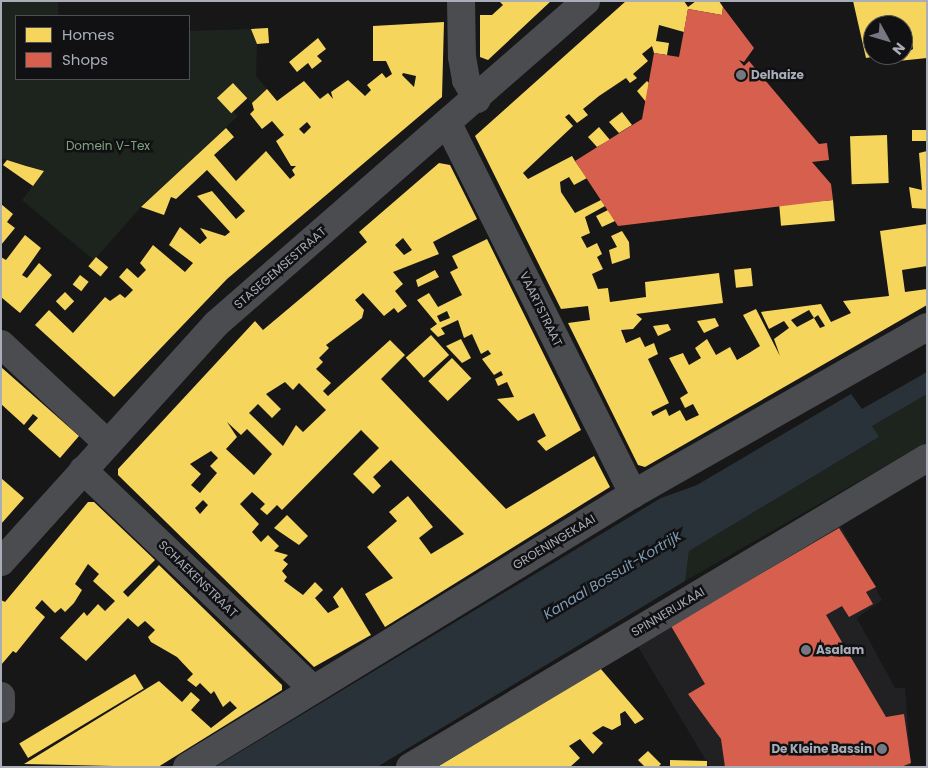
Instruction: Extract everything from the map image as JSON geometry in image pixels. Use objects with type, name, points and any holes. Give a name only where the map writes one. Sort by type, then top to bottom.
[{"type":"street","points":[[461,1],[462,58],[466,80],[477,99]]},
{"type":"street","name":"STASEGEMSESTRAAT","points":[[1,562],[84,470],[106,442],[216,324],[477,99],[586,1]]},
{"type":"street","name":"VAARTSTRAAT","points":[[448,124],[633,494]]},
{"type":"street","name":"GROENINGEKAAI","points":[[187,767],[633,494],[927,327]]},
{"type":"street","points":[[1,344],[106,442]]},
{"type":"street","name":"SPINNERIJKAAI","points":[[410,767],[927,458]]},
{"type":"street","name":"SCHAEKENSTRAAT","points":[[84,470],[313,689]]},
{"type":"street","points":[[1,696],[1,709]]},
{"type":"shaded area","points":[[839,523],[882,600],[857,618],[895,688],[905,688],[911,767],[710,767],[634,640]]},
{"type":"green space","name":"Domein V-Tex","points":[[1,1],[58,1],[58,15],[15,15],[15,80],[190,80],[190,31],[251,29],[257,42],[256,76],[267,89],[252,103],[233,83],[217,98],[238,116],[141,207],[94,260],[22,200],[44,171],[1,158]]},
{"type":"green space","points":[[927,394],[927,442],[685,581],[689,551],[878,438],[872,426]]},
{"type":"water","name":"Kanaal Bossuit-Kortrijk","points":[[927,372],[927,394],[872,426],[879,437],[689,551],[685,581],[377,767],[215,767],[661,498],[697,485],[851,394],[862,409]]},
{"type":"building: Homes","points":[[499,1],[551,1],[488,60],[480,57],[480,15],[492,15],[503,5]]},
{"type":"building: Homes","points":[[626,1],[684,1],[688,7],[696,1],[719,1],[723,7],[722,15],[688,9],[684,32],[659,25],[656,41],[669,43],[667,55],[654,53],[652,46],[642,54],[648,61],[633,74],[637,78],[630,83],[626,78],[599,96],[583,109],[588,115],[577,123],[569,114],[565,117],[573,126],[523,173],[528,179],[572,156],[587,178],[574,185],[569,177],[560,182],[561,192],[575,213],[601,200],[605,206],[585,217],[590,233],[581,237],[587,248],[597,243],[602,254],[597,257],[603,269],[592,274],[598,289],[608,288],[610,302],[646,297],[645,282],[719,273],[723,303],[636,314],[642,319],[633,329],[621,330],[626,343],[640,337],[645,347],[654,343],[658,354],[648,359],[669,403],[651,412],[653,416],[666,409],[669,416],[680,410],[686,421],[699,415],[693,404],[685,408],[680,398],[688,393],[669,358],[683,353],[689,365],[701,358],[695,348],[707,339],[716,355],[730,347],[737,360],[760,346],[743,315],[756,309],[780,356],[774,339],[789,328],[784,321],[769,329],[761,312],[821,304],[831,322],[851,313],[843,301],[889,296],[880,231],[927,224],[927,266],[902,270],[905,292],[927,289],[927,305],[645,467],[638,465],[568,323],[590,320],[588,306],[561,309],[475,136]],"holes":[[[809,310],[814,318],[797,327],[791,320]],[[818,315],[825,326],[820,328],[814,318]]]},
{"type":"building: Homes","points":[[853,1],[927,1],[927,58],[913,59],[913,15],[863,15],[863,45]]},
{"type":"building: Homes","points":[[444,22],[442,97],[227,279],[114,397],[35,325],[49,310],[73,333],[105,297],[110,301],[120,294],[125,298],[133,290],[119,277],[127,268],[138,278],[146,270],[140,263],[153,245],[185,272],[193,263],[169,245],[180,227],[200,244],[207,238],[200,228],[225,236],[230,232],[197,196],[212,191],[236,219],[245,211],[207,170],[176,199],[171,197],[164,215],[141,207],[226,128],[234,137],[214,155],[236,181],[266,151],[290,179],[295,175],[292,170],[296,166],[291,166],[276,141],[284,135],[272,121],[262,129],[250,114],[254,110],[252,103],[267,89],[277,101],[304,81],[320,99],[328,93],[333,99],[331,92],[348,80],[365,96],[371,90],[367,85],[382,73],[386,78],[392,74],[386,61],[373,61],[373,26]],"holes":[[[403,73],[416,76],[414,87],[402,75]],[[307,122],[311,127],[304,134],[299,129]]]},
{"type":"building: Homes","points":[[268,28],[269,43],[257,44],[251,29]]},
{"type":"building: Homes","points":[[318,38],[326,49],[317,56],[322,61],[312,69],[308,63],[297,72],[289,62]]},
{"type":"building: Homes","points":[[647,81],[649,83],[646,102],[637,91]]},
{"type":"building: Homes","points":[[233,83],[247,98],[231,113],[217,98]]},
{"type":"building: Homes","points":[[622,112],[632,125],[619,133],[609,122]]},
{"type":"building: Homes","points":[[599,127],[610,140],[597,147],[588,137]]},
{"type":"building: Homes","points":[[912,130],[927,130],[927,141],[912,141]]},
{"type":"building: Homes","points":[[887,135],[889,183],[852,184],[850,136]]},
{"type":"building: Homes","points":[[927,151],[927,209],[912,208],[909,187],[922,190],[919,153]]},
{"type":"building: Homes","points":[[7,160],[44,171],[33,186],[3,165]]},
{"type":"building: Homes","points":[[439,163],[450,165],[477,219],[433,242],[439,254],[393,272],[403,284],[395,291],[407,306],[398,313],[394,308],[384,316],[363,293],[355,300],[364,310],[362,318],[326,345],[329,348],[319,358],[323,362],[316,369],[331,383],[323,391],[328,396],[390,340],[405,355],[381,379],[506,509],[594,456],[610,487],[385,627],[365,594],[393,578],[367,547],[397,521],[389,512],[408,496],[433,527],[419,538],[431,554],[464,534],[391,460],[373,477],[381,486],[373,494],[353,474],[379,448],[361,430],[282,510],[277,505],[267,515],[260,509],[265,504],[252,492],[240,504],[259,524],[252,532],[261,542],[268,535],[279,546],[274,551],[288,555],[283,560],[288,564],[282,571],[287,577],[284,581],[303,595],[315,582],[323,590],[315,598],[328,613],[339,607],[333,597],[342,587],[371,635],[314,667],[118,475],[118,469],[255,321],[263,330],[367,242],[359,232]],"holes":[[[403,238],[412,250],[404,255],[395,245]],[[285,382],[293,390],[299,383],[326,410],[303,432],[296,425],[283,446],[249,413],[258,404],[272,418],[281,409],[266,394]],[[227,422],[241,435],[247,429],[272,454],[254,475],[226,449],[237,437]],[[211,451],[218,458],[210,466],[217,473],[200,493],[191,485],[201,474],[190,464]],[[203,500],[208,505],[200,514],[195,508]]]},
{"type":"building: Homes","points":[[833,200],[835,221],[781,226],[779,205]]},
{"type":"building: Homes","points":[[1,204],[13,214],[7,222],[15,228],[1,245]]},
{"type":"building: Homes","points":[[608,210],[615,221],[602,227],[596,216]]},
{"type":"building: Homes","points":[[622,231],[629,242],[630,258],[612,264],[609,250],[617,247],[611,236]]},
{"type":"building: Homes","points":[[25,235],[41,248],[22,275],[27,278],[39,263],[52,275],[20,313],[1,297],[1,257],[6,260]]},
{"type":"building: Homes","points":[[487,239],[581,430],[546,451],[537,441],[546,436],[534,413],[518,421],[497,399],[514,397],[507,382],[498,386],[495,379],[503,375],[501,371],[494,375],[482,359],[491,354],[488,350],[481,354],[472,334],[464,338],[458,320],[441,328],[445,334],[438,337],[430,329],[437,324],[417,300],[429,293],[438,307],[462,295],[450,272],[458,268],[452,256]],"holes":[[[447,311],[450,318],[440,322],[437,316]]]},
{"type":"building: Homes","points":[[96,257],[108,267],[101,276],[88,266]]},
{"type":"building: Homes","points":[[751,268],[753,286],[736,288],[734,270]]},
{"type":"building: Homes","points":[[435,270],[439,277],[418,287],[416,280]]},
{"type":"building: Homes","points":[[80,275],[89,282],[81,291],[73,284]]},
{"type":"building: Homes","points":[[65,292],[74,301],[65,310],[56,301]]},
{"type":"building: Homes","points":[[715,318],[719,326],[704,333],[697,321]]},
{"type":"building: Homes","points":[[668,324],[671,330],[658,336],[653,326]]},
{"type":"building: Homes","points":[[431,335],[449,355],[424,378],[406,358]]},
{"type":"building: Homes","points":[[461,339],[471,358],[462,363],[446,346]]},
{"type":"building: Homes","points":[[452,358],[471,378],[448,401],[428,381]]},
{"type":"building: Homes","points":[[1,367],[79,436],[60,458],[28,429],[38,418],[33,414],[24,425],[1,404]]},
{"type":"building: Homes","points":[[1,478],[24,498],[1,524]]},
{"type":"building: Homes","points":[[88,502],[94,502],[155,560],[123,592],[128,597],[159,565],[282,685],[282,690],[158,767],[24,764],[159,681],[182,702],[191,692],[200,700],[191,710],[211,728],[237,708],[230,701],[223,707],[214,691],[211,694],[200,683],[196,687],[187,680],[193,674],[177,657],[151,642],[148,637],[155,630],[145,621],[138,627],[128,618],[86,661],[60,638],[84,612],[87,616],[98,604],[105,611],[115,601],[93,581],[99,574],[88,564],[75,584],[82,590],[74,603],[65,612],[61,608],[55,613],[42,600],[35,608],[45,617],[16,653],[13,651],[1,665],[1,600],[5,602]]},
{"type":"building: Homes","points":[[287,515],[308,536],[299,545],[274,528]]},
{"type":"building: Homes","points":[[600,668],[644,719],[635,724],[625,711],[620,714],[621,725],[612,730],[603,726],[592,733],[603,743],[593,754],[580,739],[569,746],[580,758],[570,767],[437,767]]},
{"type":"building: Homes","points":[[135,674],[144,689],[28,758],[19,744]]},
{"type":"building: Homes","points":[[648,751],[661,764],[658,767],[645,767],[638,760]]},
{"type":"building: Homes","points":[[670,760],[707,761],[707,767],[670,767]]},
{"type":"building: Shops","points":[[723,7],[754,48],[744,62],[739,60],[744,66],[749,61],[819,144],[827,143],[829,160],[812,162],[831,184],[833,200],[618,226],[575,161],[642,119],[654,53],[679,57],[688,9],[722,15]]},
{"type":"building: Shops","points":[[839,528],[876,587],[866,592],[873,604],[849,617],[842,606],[826,615],[886,717],[904,714],[911,763],[901,767],[725,767],[721,739],[688,694],[705,684],[671,626]]},
{"type":"place","name":"Delhaize","points":[[741,75]]},
{"type":"place","name":"Asalam","points":[[806,650]]},
{"type":"place","name":"De Kleine Bassin","points":[[882,749]]}]
